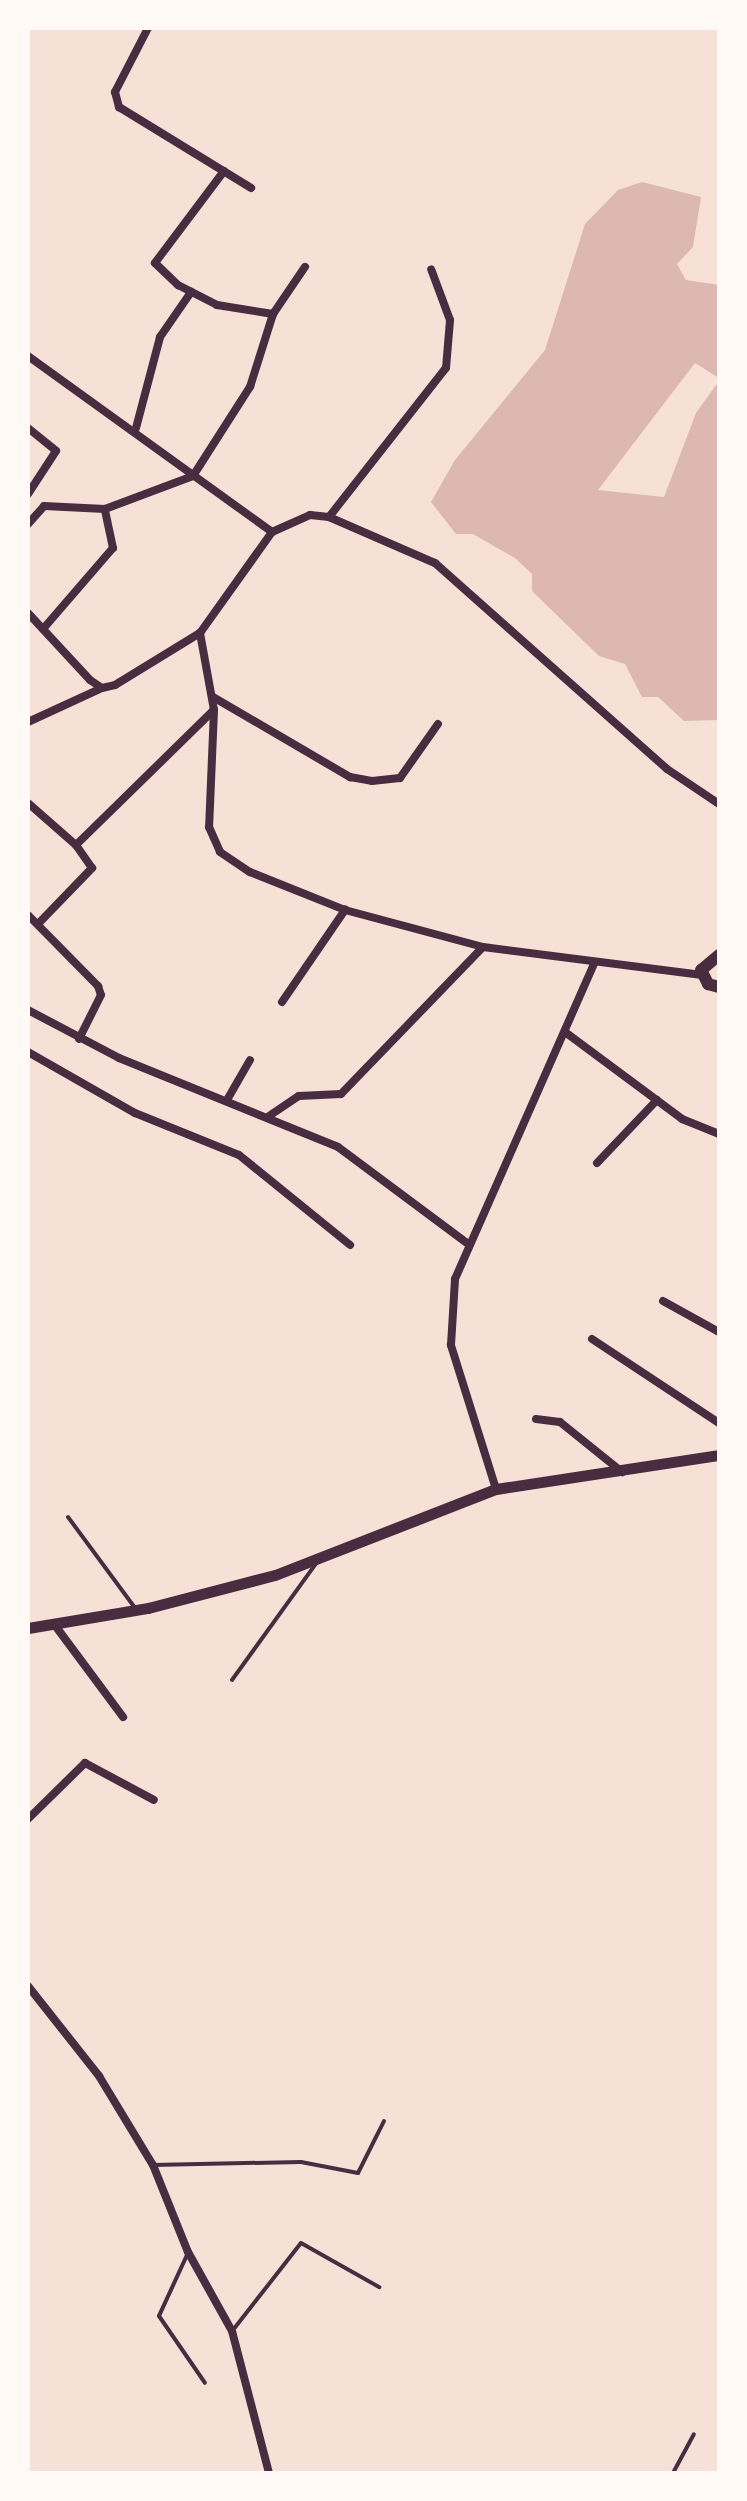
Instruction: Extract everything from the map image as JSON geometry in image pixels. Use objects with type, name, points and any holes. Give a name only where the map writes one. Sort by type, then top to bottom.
[{"type":"main road","points":[[719,955],[705,960],[702,975],[719,987]]},
{"type":"street","points":[[148,28],[115,92],[119,107],[251,188]]},
{"type":"street","points":[[224,171],[155,263],[191,292],[217,305],[273,314]]},
{"type":"street","points":[[28,428],[56,451],[28,497],[44,506],[105,509],[193,476],[250,387],[273,314],[305,267]]},
{"type":"street","points":[[329,517],[446,368],[450,320],[431,269]]},
{"type":"street","points":[[136,428],[160,337],[191,292]]},
{"type":"street","points":[[28,356],[136,428],[193,476],[272,532]]},
{"type":"street","points":[[28,524],[44,506]]},
{"type":"street","points":[[43,629],[113,548],[105,509]]},
{"type":"street","points":[[28,722],[102,688],[200,633],[272,532],[310,515],[329,517],[435,563],[667,769],[719,804]]},
{"type":"street","points":[[28,613],[102,688]]},
{"type":"street","points":[[200,633],[214,710],[208,811],[220,852],[250,872],[345,910],[483,947],[594,964],[702,975]]},
{"type":"street","points":[[213,697],[350,777],[372,781],[400,778],[438,724]]},
{"type":"street","points":[[76,845],[214,710]]},
{"type":"street","points":[[28,803],[76,845],[92,868],[38,924]]},
{"type":"street","points":[[282,1002],[345,910]]},
{"type":"street","points":[[28,915],[101,995],[79,1039]]},
{"type":"street","points":[[269,1116],[299,1096],[341,1094],[483,947]]},
{"type":"street","points":[[496,1489],[460,1376],[450,1315],[468,1244],[594,964]]},
{"type":"street","points":[[28,1010],[79,1039],[269,1116],[383,1174],[468,1244]]},
{"type":"street","points":[[565,1032],[657,1100],[719,1134]]},
{"type":"street","points":[[28,1052],[135,1113],[239,1155],[350,1245]]},
{"type":"street","points":[[227,1100],[250,1060]]},
{"type":"street","points":[[597,1163],[657,1100]]},
{"type":"street","points":[[663,1301],[719,1332]]},
{"type":"street","points":[[592,1339],[719,1423]]},
{"type":"street","points":[[536,1419],[560,1422],[622,1472]]},
{"type":"street","points":[[28,1628],[136,1610],[320,1558],[496,1489],[719,1455]]},
{"type":"street","points":[[54,1624],[123,1717]]},
{"type":"street","points":[[28,1819],[85,1763],[154,1800]]},
{"type":"street","points":[[28,1986],[99,2076],[153,2165],[188,2252],[232,2331],[269,2473]]},
{"type":"lane","points":[[68,1517],[136,1610]]},
{"type":"lane","points":[[232,1680],[320,1558]]},
{"type":"lane","points":[[153,2165],[301,2162],[358,2173],[384,2121]]},
{"type":"lane","points":[[232,2331],[301,2243],[379,2287]]},
{"type":"lane","points":[[188,2252],[159,2316],[205,2383]]},
{"type":"lane","points":[[673,2473],[694,2434]]},
{"type":"shaded area","points":[[642,182],[701,197],[693,247],[677,264],[686,280],[719,285],[719,378],[695,363],[598,490],[664,497],[696,413],[719,381],[719,720],[684,721],[658,697],[642,697],[625,664],[599,656],[532,591],[532,574],[515,558],[473,534],[456,534],[431,502],[455,460],[545,350],[585,224],[618,190]]}]
